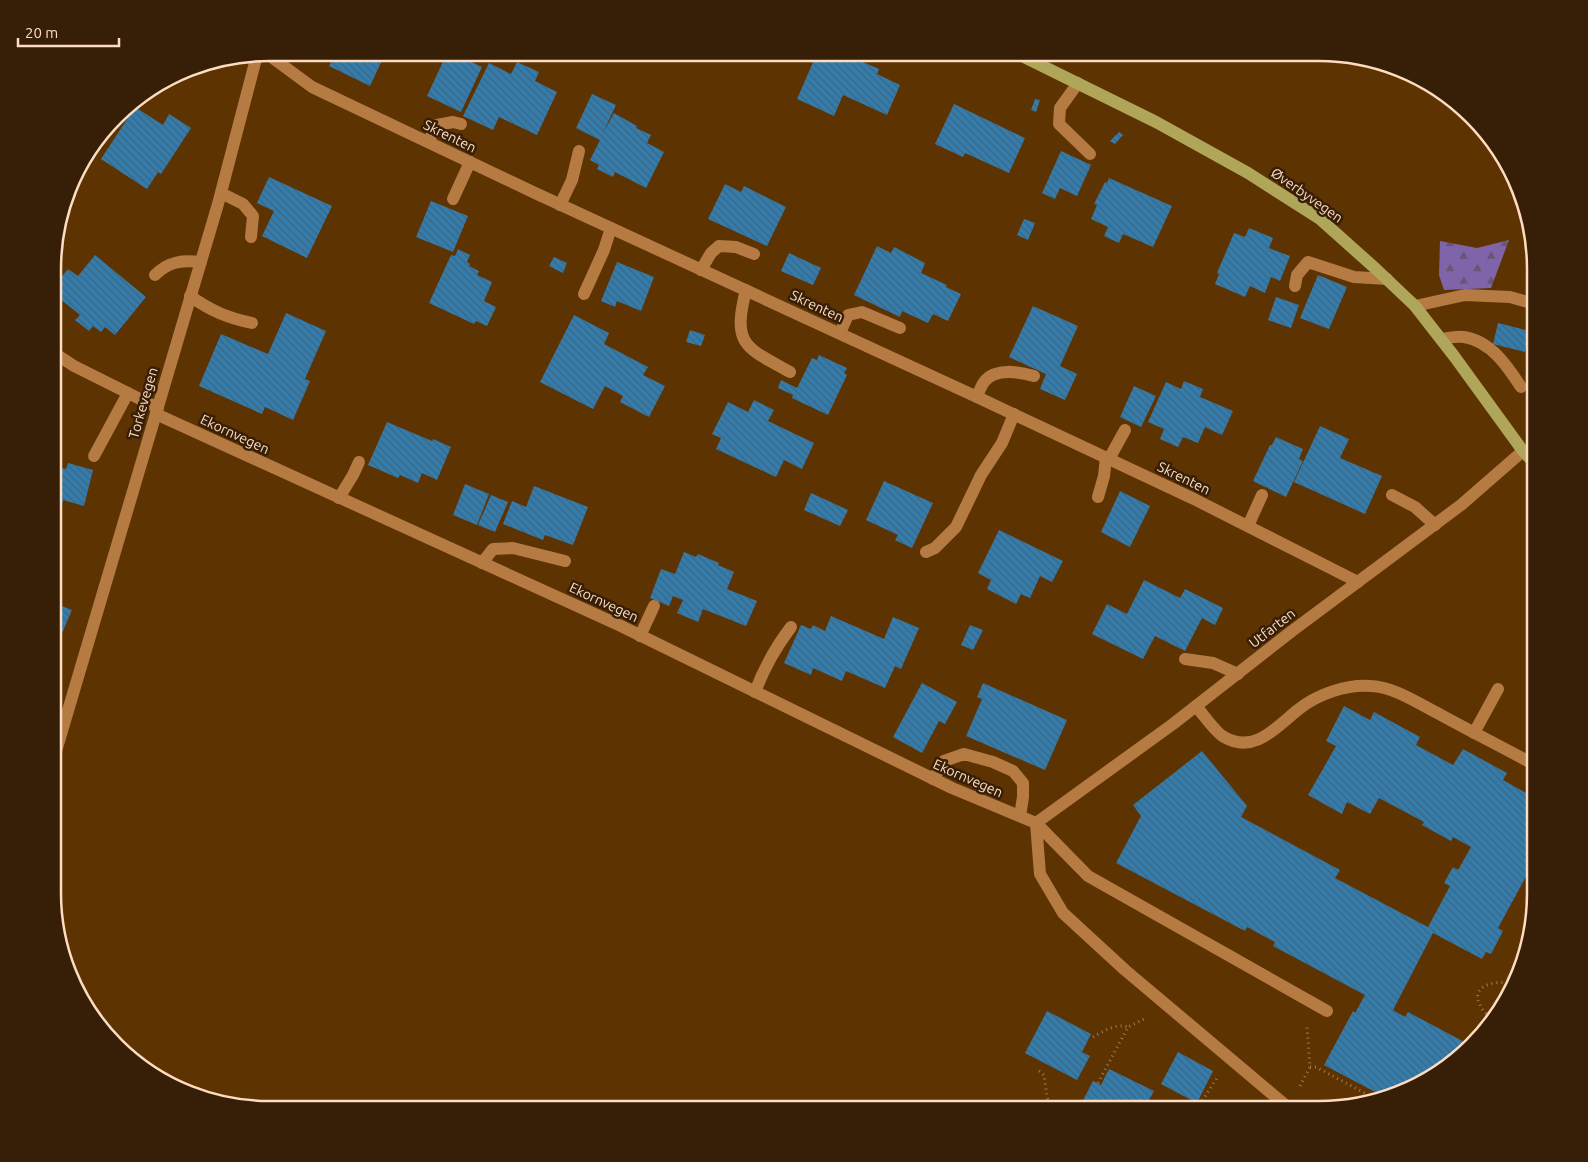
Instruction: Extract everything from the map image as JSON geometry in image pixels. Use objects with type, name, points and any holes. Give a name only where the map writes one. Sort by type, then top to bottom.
[{"type":"main road","name":"Øverbyvegen","points":[[1033,61],[1156,122],[1248,172],[1320,219],[1415,306],[1527,455]]},
{"type":"street","name":"Skrenten","points":[[277,61],[312,87],[1107,458],[1358,582]]},
{"type":"street","name":"Torkevegen","points":[[61,734],[221,193],[255,62]]},
{"type":"street","points":[[1078,83],[1060,108],[1059,124],[1090,154]]},
{"type":"street","points":[[428,142],[437,125],[453,122],[460,124]]},
{"type":"street","points":[[560,204],[572,180],[579,151]]},
{"type":"street","points":[[453,199],[470,162]]},
{"type":"street","points":[[221,193],[243,204],[253,216],[251,237]]},
{"type":"street","points":[[584,294],[604,250],[611,228]]},
{"type":"street","points":[[701,270],[711,253],[719,246],[736,247],[754,254]]},
{"type":"street","points":[[155,275],[162,268],[183,260],[201,262]]},
{"type":"street","points":[[1295,286],[1297,276],[1308,262],[1354,277],[1387,279]]},
{"type":"street","points":[[746,290],[740,314],[741,335],[751,350],[790,372]]},
{"type":"street","points":[[1415,306],[1465,295],[1510,297],[1527,302]]},
{"type":"street","points":[[190,296],[226,317],[252,324]]},
{"type":"street","points":[[840,333],[848,315],[862,312],[900,328]]},
{"type":"street","points":[[1441,339],[1464,337],[1489,346],[1513,374],[1521,388]]},
{"type":"street","name":"Ekornvegen","points":[[61,358],[128,393],[157,411],[339,498],[640,636],[933,779],[1036,823]]},
{"type":"street","points":[[977,397],[985,380],[1000,372],[1023,373],[1034,376]]},
{"type":"street","points":[[94,456],[128,393]]},
{"type":"street","points":[[926,552],[935,548],[956,527],[981,475],[1002,442],[1014,414]]},
{"type":"street","points":[[1098,497],[1107,458],[1125,430]]},
{"type":"street","name":"Utfarten","points":[[1036,823],[1196,706],[1435,525],[1523,451]]},
{"type":"street","points":[[339,498],[359,462]]},
{"type":"street","points":[[1248,526],[1262,495]]},
{"type":"street","points":[[1392,495],[1415,507],[1435,525]]},
{"type":"street","points":[[482,564],[493,549],[513,548],[565,561]]},
{"type":"street","points":[[640,636],[651,616],[654,606]]},
{"type":"street","points":[[755,692],[764,668],[777,645],[791,627]]},
{"type":"street","points":[[1186,659],[1213,663],[1238,674]]},
{"type":"street","points":[[1196,706],[1222,737],[1238,743],[1248,742],[1272,733],[1300,708],[1320,697],[1336,690],[1372,686],[1400,694],[1527,761]]},
{"type":"street","points":[[1474,733],[1498,689]]},
{"type":"street","points":[[933,779],[944,761],[964,754],[993,762],[1013,771],[1023,783],[1020,816]]},
{"type":"street","points":[[1036,823],[1040,874],[1063,914],[1154,996],[1279,1101]]},
{"type":"street","points":[[1036,823],[1088,876],[1327,1012]]},
{"type":"path","points":[[1487,1014],[1480,1006],[1477,996],[1480,990],[1487,984],[1506,983]]},
{"type":"path","points":[[1098,1083],[1128,1027],[1144,1019],[1154,996]]},
{"type":"path","points":[[1302,1082],[1310,1067],[1305,1000]]},
{"type":"path","points":[[1094,1038],[1102,1032],[1121,1025],[1128,1027]]},
{"type":"path","points":[[1203,1101],[1229,1059]]},
{"type":"path","points":[[1310,1067],[1316,1067],[1368,1095]]},
{"type":"path","points":[[1039,1071],[1044,1075],[1048,1101]]},
{"type":"green space","points":[[1509,240],[1491,288],[1444,290],[1439,275],[1440,241],[1477,248]]},
{"type":"building","points":[[332,61],[382,61],[370,86],[329,66]]},
{"type":"building","points":[[443,61],[470,61],[482,67],[461,112],[427,96]]},
{"type":"building","points":[[814,61],[860,61],[879,69],[877,74],[900,85],[887,115],[843,95],[834,116],[797,99]]},
{"type":"building","points":[[517,62],[539,72],[535,81],[557,92],[537,135],[499,117],[493,130],[463,116],[489,63],[511,74]]},
{"type":"building","points":[[592,94],[616,105],[603,133],[614,113],[637,126],[636,128],[651,135],[647,143],[664,152],[646,188],[615,172],[613,177],[597,169],[599,165],[590,160],[600,140],[576,128]]},
{"type":"building","points":[[1035,99],[1040,100],[1036,112],[1031,110]]},
{"type":"building","points":[[954,104],[1025,138],[1009,173],[965,153],[963,157],[935,144]]},
{"type":"building","points":[[137,109],[163,125],[169,114],[191,128],[161,174],[158,172],[147,189],[101,159],[130,115]]},
{"type":"building","points":[[1119,132],[1123,135],[1115,144],[1110,141]]},
{"type":"building","points":[[1061,151],[1091,165],[1077,196],[1060,188],[1055,199],[1042,193]]},
{"type":"building","points":[[269,177],[332,206],[307,258],[262,236],[274,211],[257,203]]},
{"type":"building","points":[[1109,178],[1172,206],[1153,247],[1123,234],[1119,243],[1104,236],[1108,227],[1091,219],[1097,205],[1094,204]]},
{"type":"building","points":[[725,184],[741,192],[744,186],[786,207],[767,246],[708,219]]},
{"type":"building","points":[[431,201],[468,216],[453,252],[416,237]]},
{"type":"building","points":[[1024,219],[1035,223],[1028,240],[1017,235]]},
{"type":"building","points":[[1249,228],[1273,238],[1269,248],[1290,256],[1280,281],[1271,277],[1265,293],[1250,286],[1245,297],[1215,284],[1219,274],[1217,273],[1234,233],[1245,237]]},
{"type":"building","points":[[877,246],[891,253],[894,247],[925,263],[921,273],[961,294],[948,321],[933,314],[928,323],[902,311],[900,317],[854,295]]},
{"type":"building","points":[[458,249],[470,255],[467,262],[470,264],[469,266],[479,271],[477,275],[492,282],[484,301],[496,307],[487,326],[476,321],[474,324],[429,303],[451,255],[455,256]]},
{"type":"building","points":[[789,253],[821,268],[813,285],[781,271]]},
{"type":"building","points":[[95,255],[146,297],[115,335],[105,327],[101,332],[93,326],[89,331],[75,320],[80,315],[61,300],[61,278],[68,269],[78,276]]},
{"type":"building","points":[[554,257],[567,263],[563,273],[549,266]]},
{"type":"building","points":[[617,262],[654,277],[641,311],[617,301],[615,307],[601,301]]},
{"type":"building","points":[[1318,275],[1347,287],[1329,329],[1300,318]]},
{"type":"building","points":[[1276,297],[1299,305],[1291,328],[1268,320]]},
{"type":"building","points":[[1033,306],[1078,326],[1060,366],[1077,374],[1065,400],[1040,389],[1046,374],[1009,357]]},
{"type":"building","points":[[286,313],[326,331],[305,379],[310,381],[293,420],[265,407],[262,414],[199,386],[221,334],[268,354]]},
{"type":"building","points":[[574,315],[609,333],[604,344],[648,367],[643,375],[665,386],[649,417],[620,402],[623,396],[605,386],[593,409],[540,382]]},
{"type":"building","points":[[1498,323],[1527,330],[1525,352],[1493,344]]},
{"type":"building","points":[[690,330],[705,335],[701,346],[686,342]]},
{"type":"building","points":[[819,355],[847,368],[844,373],[847,375],[828,415],[792,398],[793,395],[778,388],[781,380],[797,388],[812,358],[817,360]]},
{"type":"building","points":[[1184,381],[1203,389],[1200,397],[1233,411],[1222,435],[1205,427],[1198,443],[1183,437],[1178,447],[1160,439],[1164,429],[1148,422],[1166,382],[1181,389]]},
{"type":"building","points":[[1134,386],[1156,396],[1141,427],[1120,417]]},
{"type":"building","points":[[754,400],[774,410],[768,421],[814,443],[802,469],[784,460],[776,477],[716,449],[721,438],[712,434],[728,402],[748,412]]},
{"type":"building","points":[[387,422],[451,447],[437,480],[422,473],[418,483],[400,475],[398,478],[368,465]]},
{"type":"building","points":[[1320,426],[1349,439],[1340,458],[1382,476],[1365,514],[1294,482]]},
{"type":"building","points":[[1276,437],[1303,449],[1299,459],[1303,461],[1286,497],[1253,481],[1270,445],[1272,445]]},
{"type":"building","points":[[68,463],[93,470],[84,506],[63,500],[61,508],[61,468],[66,469]]},
{"type":"building","points":[[884,481],[933,503],[912,548],[895,540],[898,535],[866,520]]},
{"type":"building","points":[[465,484],[489,494],[477,525],[453,515]]},
{"type":"building","points":[[534,486],[588,507],[573,545],[545,535],[543,540],[503,524],[512,501],[526,507]]},
{"type":"building","points":[[1120,491],[1150,506],[1130,547],[1101,532]]},
{"type":"building","points":[[811,493],[848,510],[840,526],[804,510]]},
{"type":"building","points":[[491,495],[508,502],[495,532],[478,525]]},
{"type":"building","points":[[999,530],[1063,561],[1052,582],[1040,576],[1030,598],[1021,594],[1016,604],[987,589],[991,580],[978,573]]},
{"type":"building","points":[[684,552],[696,557],[698,554],[734,572],[727,589],[757,601],[746,626],[703,609],[698,622],[677,613],[683,600],[673,596],[669,606],[650,598],[661,569],[675,574]]},
{"type":"building","points":[[1144,580],[1180,598],[1185,589],[1223,608],[1215,625],[1202,618],[1185,651],[1155,636],[1143,659],[1092,634],[1107,604],[1127,614]]},
{"type":"building","points":[[61,606],[72,610],[61,636]]},
{"type":"building","points":[[831,616],[884,639],[893,617],[919,628],[901,669],[895,666],[885,688],[846,671],[842,681],[813,668],[811,675],[784,663],[801,625],[811,629],[813,625],[825,631]]},
{"type":"building","points":[[970,625],[983,630],[973,650],[961,645]]},
{"type":"building","points":[[922,683],[957,702],[945,724],[939,721],[922,753],[893,737]]},
{"type":"building","points":[[983,683],[1067,720],[1045,770],[966,736],[982,699],[977,697]]},
{"type":"building","points":[[1344,706],[1370,720],[1374,712],[1420,737],[1416,745],[1453,765],[1463,749],[1507,773],[1503,780],[1527,794],[1527,875],[1498,928],[1503,931],[1491,954],[1486,952],[1482,959],[1433,933],[1393,1010],[1405,1017],[1408,1012],[1464,1042],[1423,1073],[1377,1093],[1324,1065],[1353,1011],[1355,1013],[1365,995],[1273,946],[1275,942],[1247,927],[1245,931],[1116,863],[1141,816],[1133,805],[1202,751],[1247,806],[1241,817],[1340,870],[1335,878],[1428,927],[1450,886],[1444,883],[1453,867],[1458,870],[1471,847],[1453,837],[1451,841],[1422,825],[1424,822],[1379,798],[1370,814],[1347,802],[1342,814],[1308,795],[1336,746],[1326,741]]},
{"type":"building","points":[[1047,1011],[1091,1034],[1082,1052],[1090,1056],[1077,1080],[1025,1053]]},
{"type":"building","points":[[1178,1052],[1213,1071],[1198,1101],[1193,1101],[1161,1084]]},
{"type":"building","points":[[1109,1069],[1154,1091],[1148,1101],[1083,1101],[1093,1081],[1101,1085]]}]
